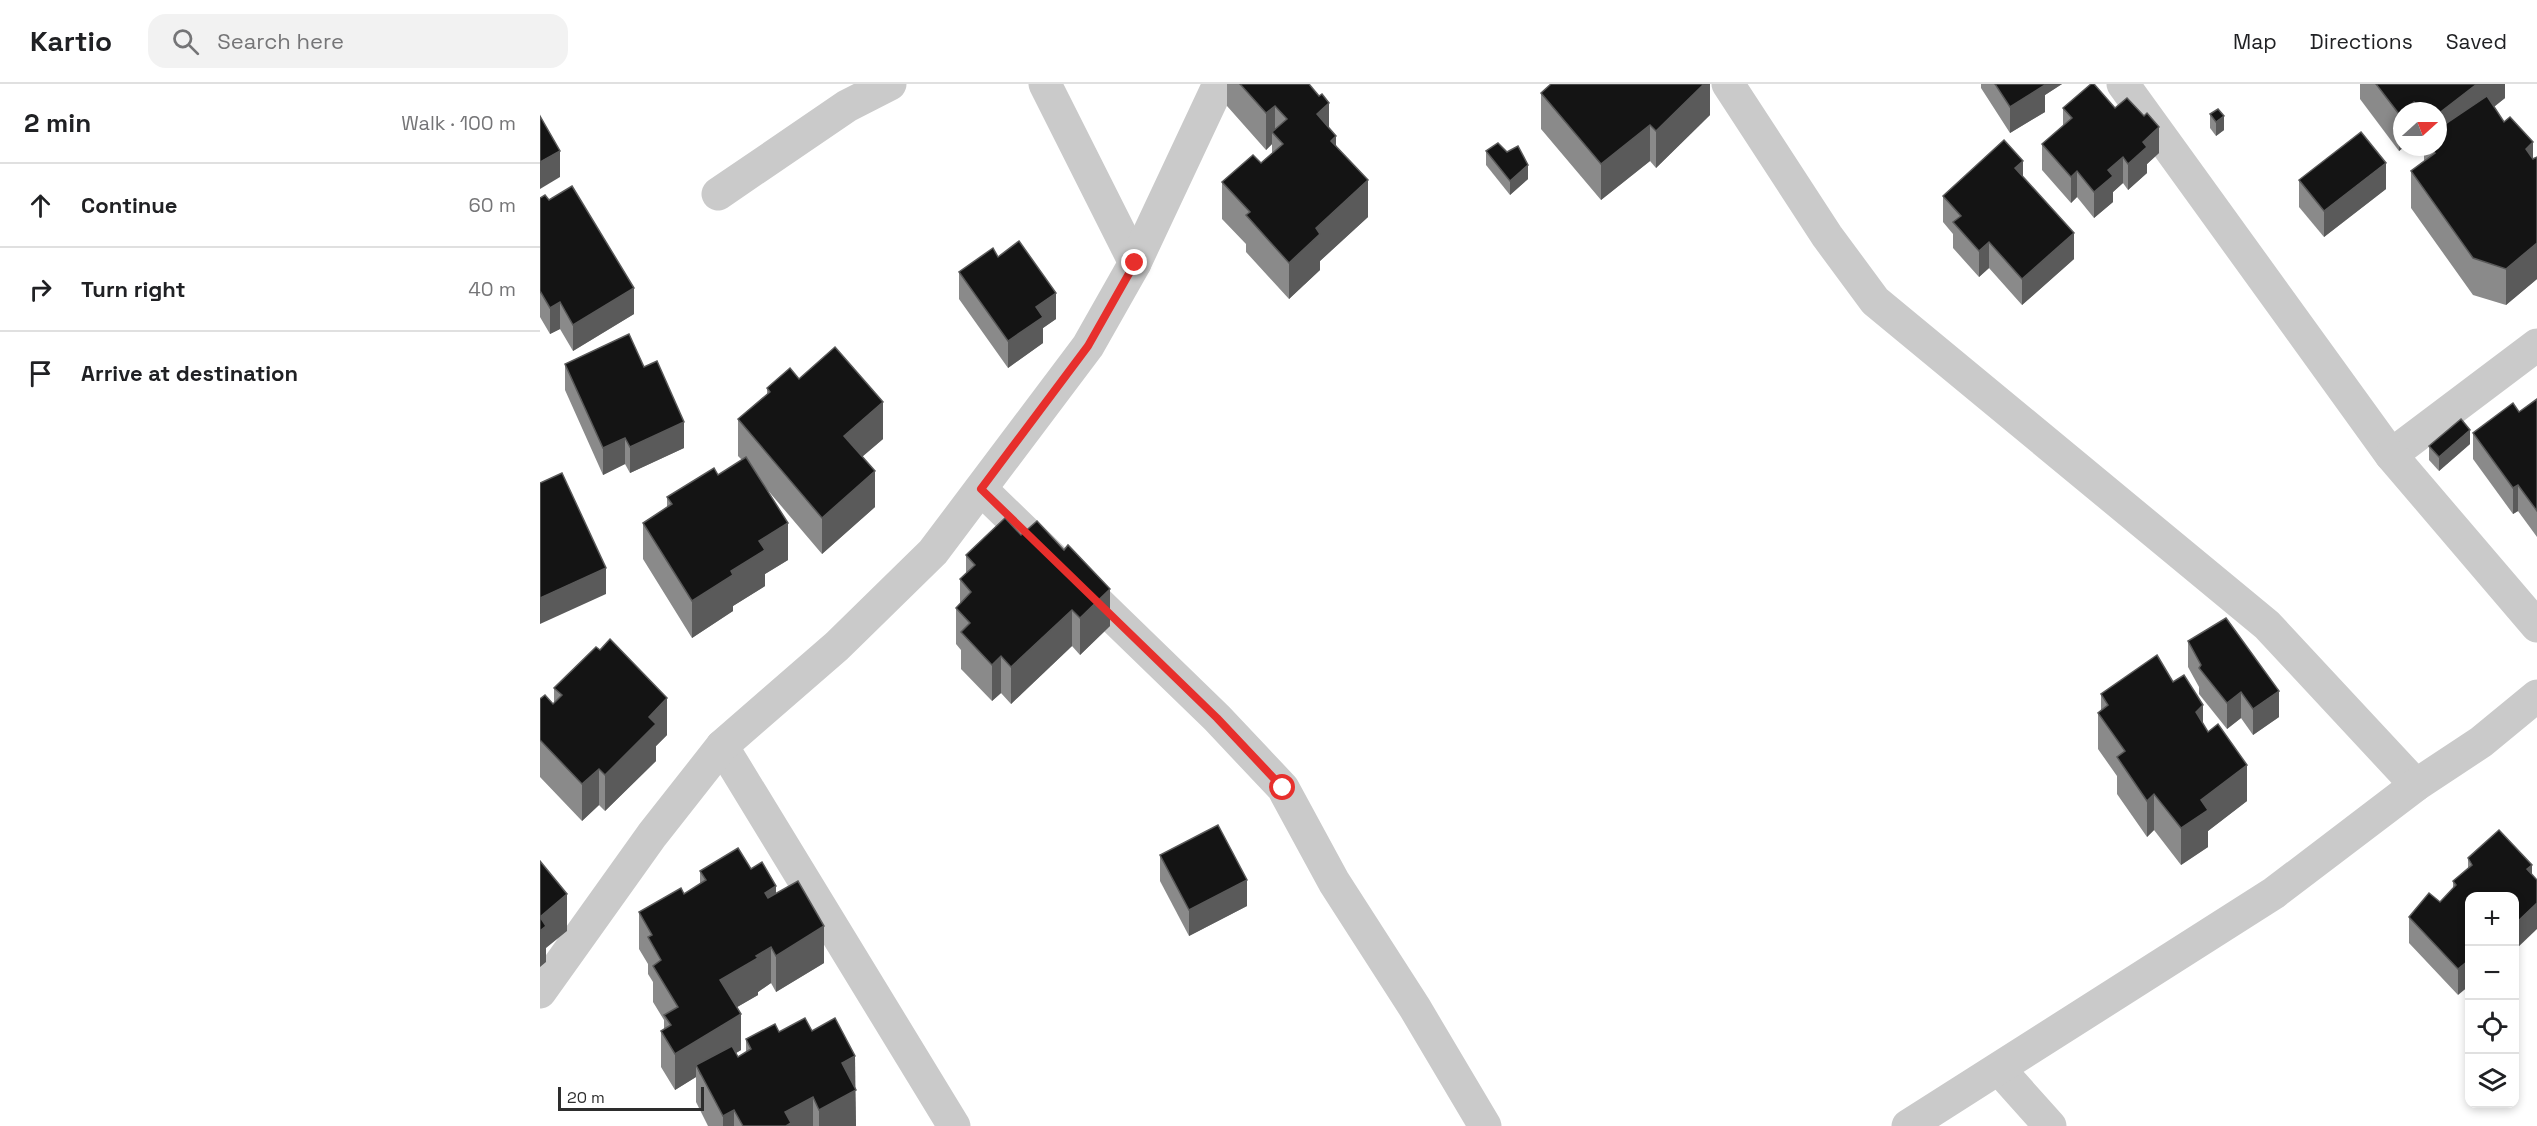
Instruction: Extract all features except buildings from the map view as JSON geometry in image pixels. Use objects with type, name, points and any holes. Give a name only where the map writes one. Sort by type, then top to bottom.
[{"type":"street","points":[[718,194],[847,106],[890,84]]},
{"type":"street","points":[[1045,84],[1135,263]]},
{"type":"street","points":[[540,992],[652,835],[722,746],[837,646],[933,552],[1088,346],[1135,263],[1219,84]]},
{"type":"street","points":[[1728,84],[1827,236],[1875,302],[2267,625],[2416,785]]},
{"type":"street","points":[[2123,84],[2391,455],[2537,626]]},
{"type":"street","points":[[2391,455],[2537,345]]},
{"type":"street","points":[[981,489],[1217,718],[1283,788],[1334,882],[1485,1126]]},
{"type":"street","points":[[1908,1126],[2274,893],[2416,785],[2481,742],[2537,696]]},
{"type":"street","points":[[722,746],[954,1126]]},
{"type":"street","points":[[1998,1069],[2050,1126]]},
{"type":"route","points":[[1135,263],[1088,346],[981,489],[1217,718],[1283,788]]}]
